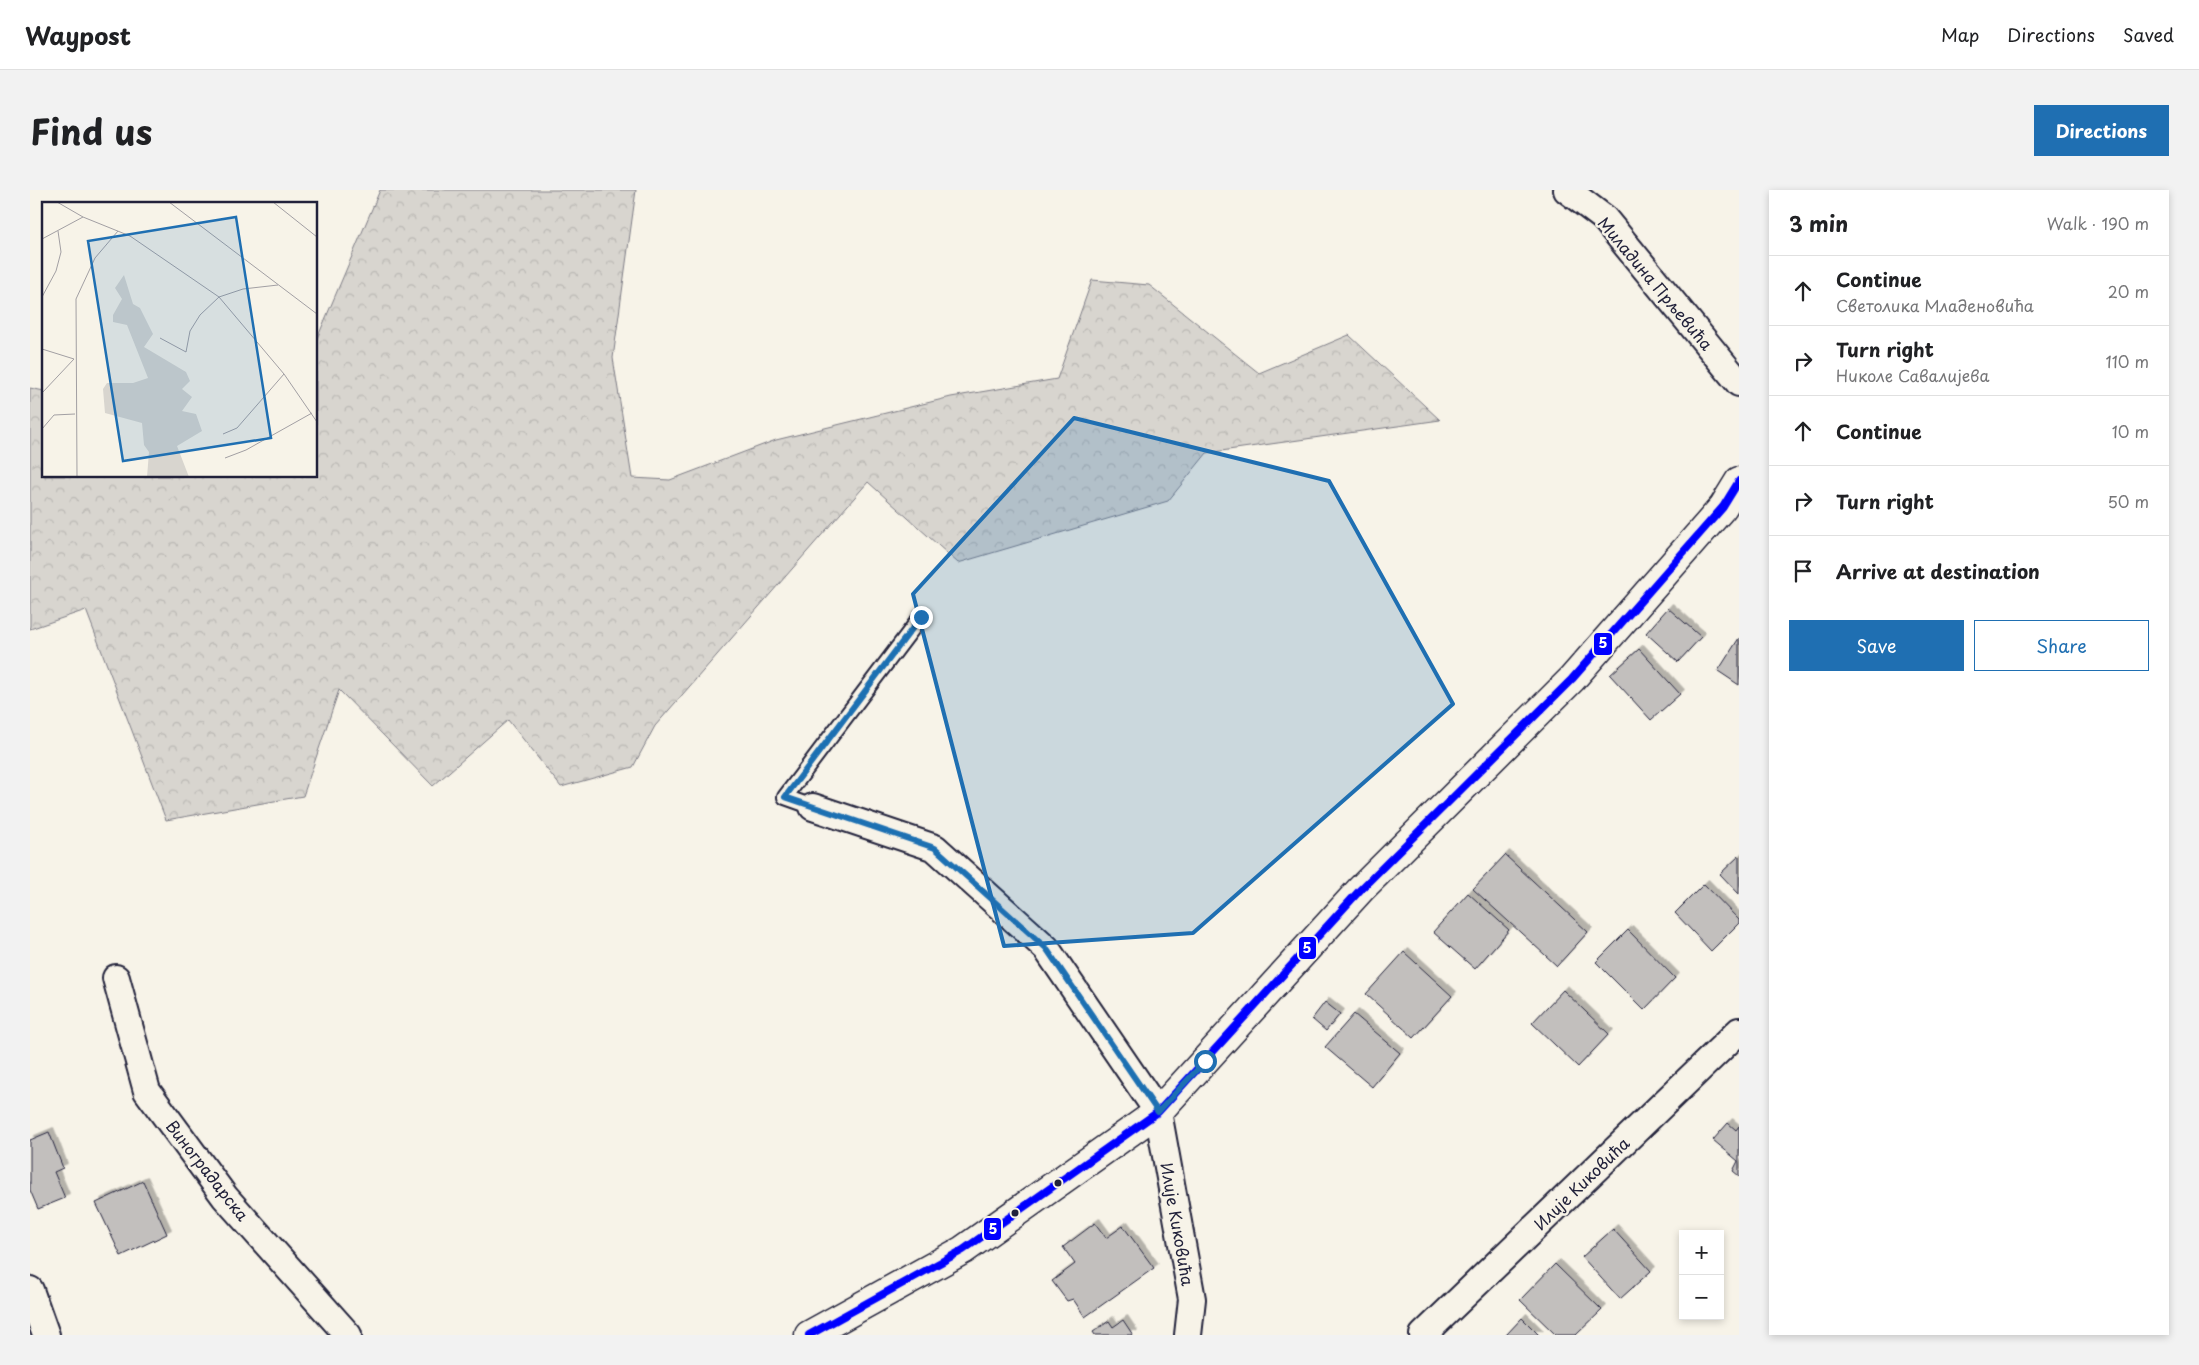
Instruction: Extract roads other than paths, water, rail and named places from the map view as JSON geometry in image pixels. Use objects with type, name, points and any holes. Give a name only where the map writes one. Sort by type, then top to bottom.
[{"type":"street","name":"Миладина Прљевића","points":[[1567,190],[1604,218],[1739,383]]},
{"type":"street","points":[[809,1335],[963,1250],[1158,1112],[1361,889],[1572,679],[1722,507],[1739,481]]},
{"type":"street","points":[[814,807],[935,848],[1046,948],[1158,1112]]},
{"type":"street","name":"Виноградарска","points":[[116,978],[147,1091],[225,1196],[348,1335]]},
{"type":"street","name":"Илије Киковића","points":[[1423,1335],[1739,1031]]},
{"type":"street","name":"Илије Киковића","points":[[1158,1112],[1192,1299],[1188,1335]]},
{"type":"street","points":[[30,1290],[46,1335]]},
{"type":"lane","points":[[814,807],[785,797],[921,617]]}]
